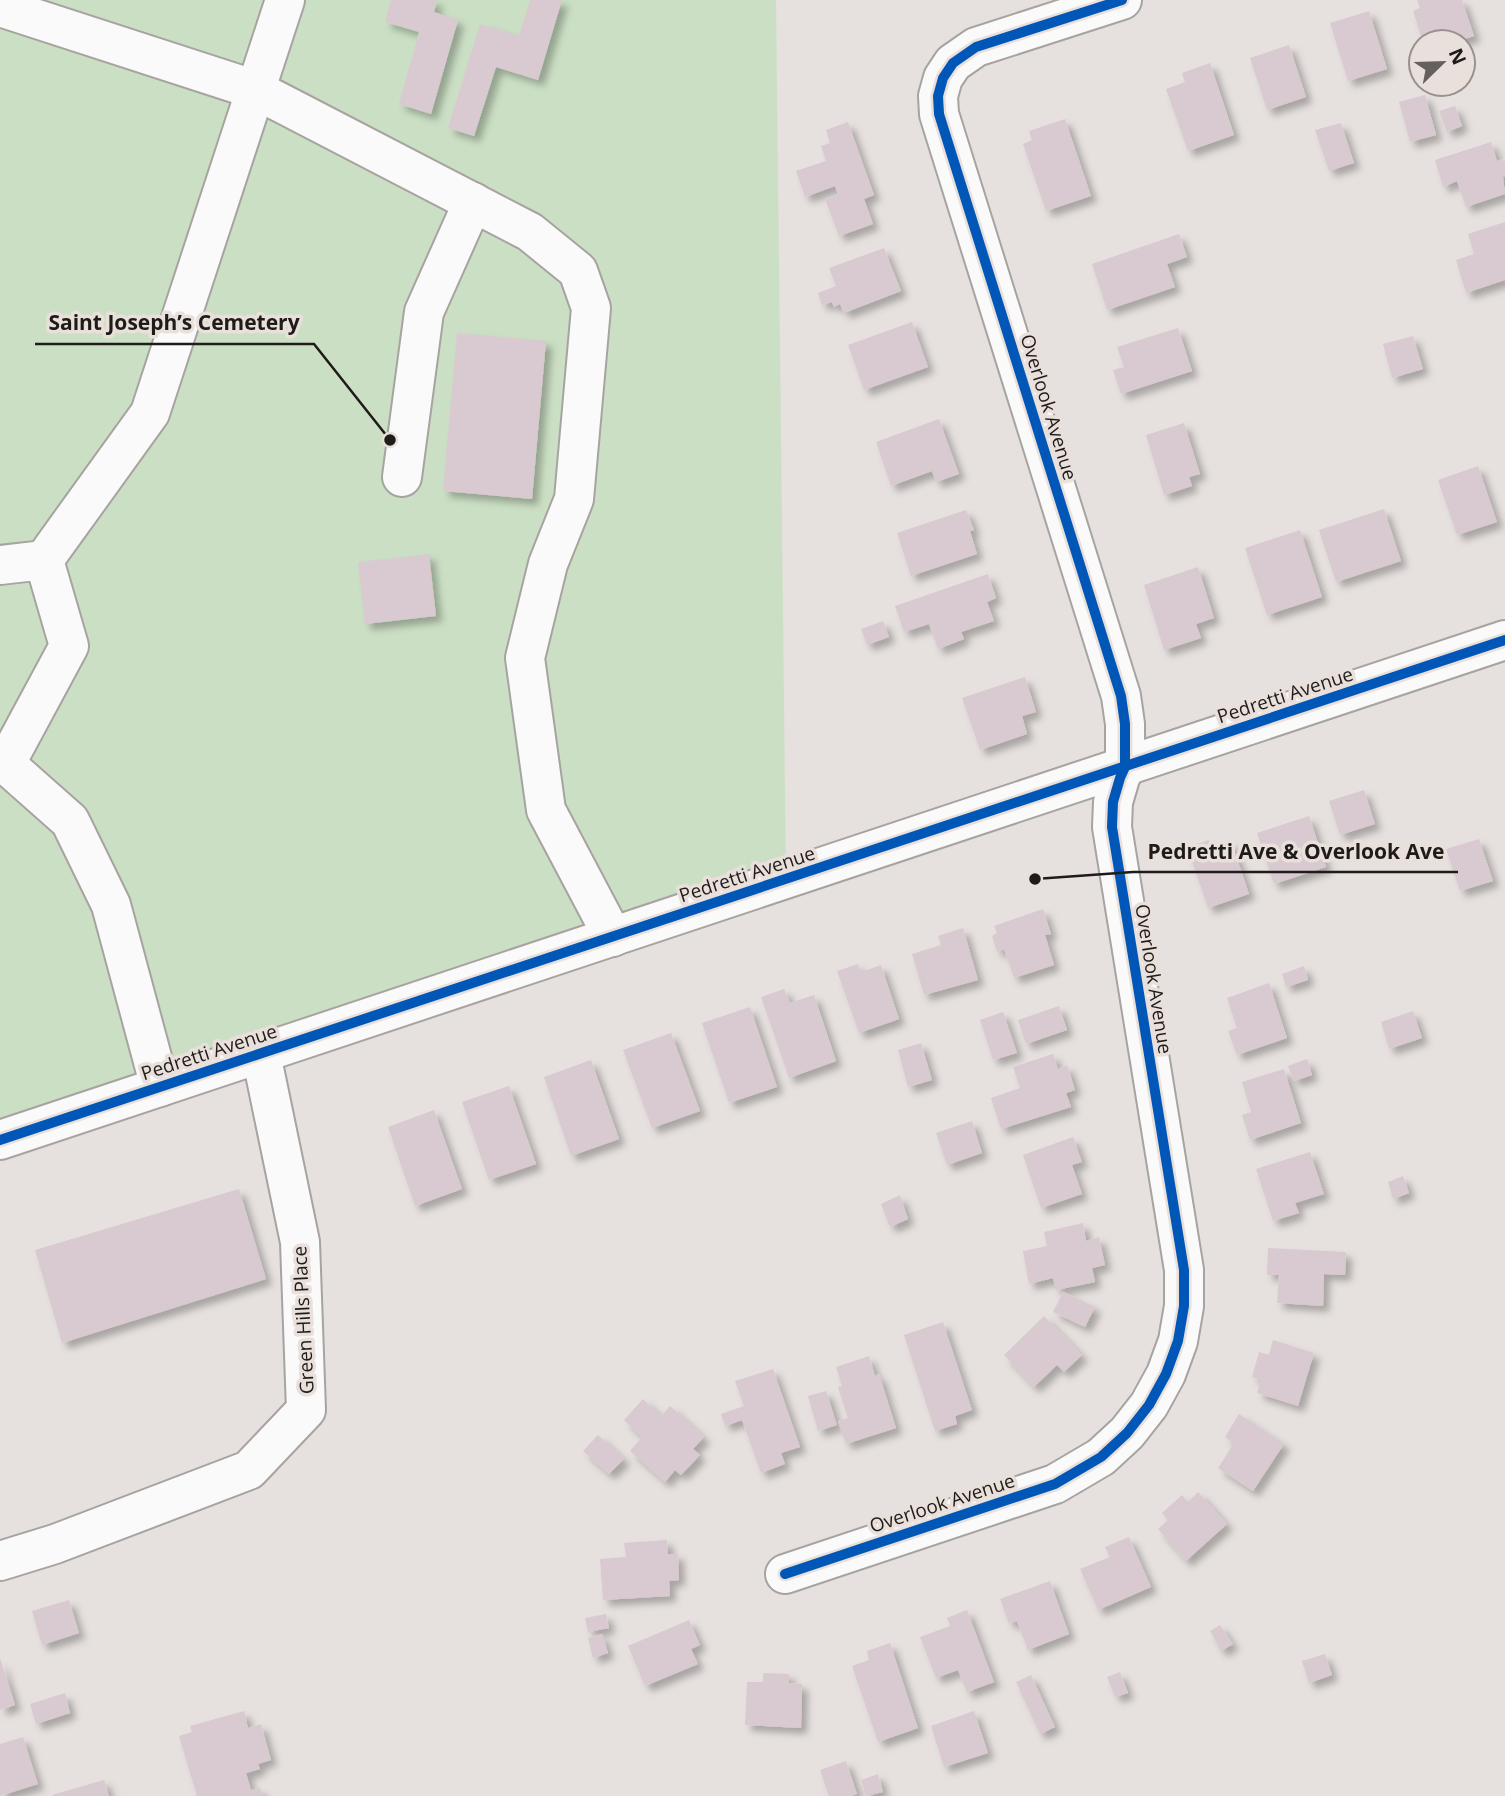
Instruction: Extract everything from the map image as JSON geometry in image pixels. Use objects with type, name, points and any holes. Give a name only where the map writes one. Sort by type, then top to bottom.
[{"type":"street","points":[[0,565],[44,560],[150,413],[285,0]]},
{"type":"street","name":"Overlook Avenue","points":[[785,1574],[1055,1484],[1101,1457],[1127,1433],[1149,1405],[1166,1374],[1178,1341],[1184,1306],[1184,1270],[1112,827],[1113,802],[1125,767],[1125,724],[1121,696],[943,128],[938,96],[943,78],[953,63],[976,47],[1122,0]]},
{"type":"street","points":[[0,7],[256,90],[530,232],[578,271],[591,308],[574,499],[548,564],[526,658],[546,810],[613,937]]},
{"type":"street","points":[[402,477],[424,312],[473,202]]},
{"type":"street","points":[[44,560],[69,646],[3,761],[70,821],[111,905],[160,1087]]},
{"type":"street","name":"Pedretti Avenue","points":[[0,1140],[1505,640]]},
{"type":"street","name":"Green Hills Place","points":[[0,1562],[55,1544],[249,1470],[306,1410],[300,1242],[261,1054]]},
{"type":"green space","points":[[0,0],[776,0],[786,879],[0,1140]]},
{"type":"building","points":[[391,0],[437,0],[434,12],[458,20],[431,114],[399,104],[419,32],[385,22]]},
{"type":"building","points":[[530,0],[562,0],[538,80],[496,67],[474,136],[448,128],[480,24],[519,36]]},
{"type":"building","points":[[1417,0],[1462,0],[1471,28],[1418,28],[1413,11],[1420,8]]},
{"type":"building","points":[[1369,11],[1387,69],[1348,81],[1330,23]]},
{"type":"building","points":[[1289,45],[1306,97],[1267,110],[1250,58]]},
{"type":"building","points":[[1210,63],[1234,135],[1188,151],[1166,89],[1185,82],[1182,73]]},
{"type":"building","points":[[1426,98],[1436,135],[1410,142],[1399,102]]},
{"type":"building","points":[[1455,106],[1462,126],[1447,132],[1439,111]]},
{"type":"building","points":[[1065,119],[1091,196],[1046,211],[1023,144],[1032,140],[1029,131]]},
{"type":"building","points":[[848,122],[874,195],[864,199],[873,224],[839,236],[825,199],[838,195],[835,186],[805,197],[796,171],[826,161],[821,146],[830,143],[826,130]]},
{"type":"building","points":[[1341,123],[1354,163],[1329,171],[1315,130]]},
{"type":"building","points":[[1491,142],[1497,161],[1503,159],[1505,166],[1505,194],[1466,207],[1457,181],[1443,187],[1435,160]]},
{"type":"building","points":[[1505,222],[1505,280],[1466,293],[1456,260],[1474,254],[1468,234]]},
{"type":"building","points":[[1179,234],[1187,257],[1167,264],[1175,287],[1107,310],[1092,264]]},
{"type":"building","points":[[884,248],[901,291],[844,313],[840,304],[834,307],[832,302],[822,305],[818,293],[836,286],[829,268]]},
{"type":"building","points":[[912,322],[928,367],[864,390],[848,345]]},
{"type":"building","points":[[1178,328],[1192,371],[1121,394],[1113,370],[1124,367],[1117,347]]},
{"type":"building","points":[[457,333],[546,341],[532,499],[443,491]]},
{"type":"building","points":[[1413,336],[1423,369],[1392,378],[1383,344]]},
{"type":"building","points":[[939,419],[959,474],[936,482],[932,471],[891,486],[876,442]]},
{"type":"building","points":[[1184,423],[1200,474],[1189,477],[1192,486],[1164,495],[1146,435]]},
{"type":"building","points":[[1478,466],[1497,522],[1457,535],[1438,480]]},
{"type":"building","points":[[1384,509],[1401,561],[1336,582],[1319,530]]},
{"type":"building","points":[[966,510],[974,530],[970,531],[977,554],[911,576],[897,533]]},
{"type":"building","points":[[1300,530],[1322,597],[1267,615],[1245,548]]},
{"type":"building","points":[[429,554],[436,616],[365,624],[358,562]]},
{"type":"building","points":[[1198,567],[1214,618],[1196,624],[1201,638],[1164,650],[1144,585]]},
{"type":"building","points":[[988,574],[996,598],[987,602],[994,621],[961,632],[964,639],[938,649],[929,624],[904,632],[895,606]]},
{"type":"building","points":[[883,621],[889,637],[867,645],[861,629]]},
{"type":"building","points":[[1025,677],[1036,712],[1022,716],[1027,734],[980,750],[962,698]]},
{"type":"building","points":[[1364,790],[1375,824],[1340,835],[1329,801]]},
{"type":"building","points":[[1309,816],[1326,867],[1274,884],[1257,833]]},
{"type":"building","points":[[1479,839],[1493,881],[1460,891],[1446,849]]},
{"type":"building","points":[[1209,840],[1212,848],[1231,841],[1249,894],[1208,908],[1187,847]]},
{"type":"building","points":[[1043,909],[1051,934],[1045,935],[1054,965],[1014,978],[1004,949],[997,952],[992,936],[997,933],[994,926]]},
{"type":"building","points":[[963,928],[978,980],[924,995],[912,954],[941,945],[938,936]]},
{"type":"building","points":[[858,964],[861,972],[881,965],[899,1019],[859,1033],[837,971]]},
{"type":"building","points":[[1304,966],[1308,980],[1286,987],[1282,974]]},
{"type":"building","points":[[1269,983],[1287,1038],[1237,1055],[1228,1031],[1237,1028],[1227,998]]},
{"type":"building","points":[[784,989],[790,1003],[814,995],[836,1061],[789,1078],[761,997]]},
{"type":"building","points":[[1059,1006],[1067,1030],[1026,1044],[1018,1020]]},
{"type":"building","points":[[750,1007],[777,1087],[729,1103],[702,1023]]},
{"type":"building","points":[[1413,1011],[1422,1038],[1389,1049],[1381,1022]]},
{"type":"building","points":[[1003,1012],[1017,1053],[993,1060],[980,1020]]},
{"type":"building","points":[[671,1033],[700,1111],[652,1128],[623,1050]]},
{"type":"building","points":[[921,1043],[932,1080],[908,1087],[898,1050]]},
{"type":"building","points":[[1053,1054],[1058,1069],[1067,1065],[1075,1090],[1066,1093],[1071,1107],[1001,1129],[991,1098],[1020,1088],[1013,1067]]},
{"type":"building","points":[[1307,1059],[1312,1075],[1294,1081],[1288,1066]]},
{"type":"building","points":[[591,1060],[619,1139],[571,1156],[544,1077]]},
{"type":"building","points":[[1284,1069],[1301,1123],[1250,1140],[1242,1115],[1251,1112],[1242,1082]]},
{"type":"building","points":[[509,1086],[536,1164],[489,1180],[462,1102]]},
{"type":"building","points":[[434,1110],[462,1189],[415,1206],[388,1127]]},
{"type":"building","points":[[972,1121],[982,1153],[947,1165],[936,1133]]},
{"type":"building","points":[[1073,1137],[1082,1162],[1072,1165],[1082,1194],[1041,1208],[1023,1155]]},
{"type":"building","points":[[1310,1152],[1324,1194],[1295,1203],[1299,1213],[1273,1221],[1256,1169]]},
{"type":"building","points":[[1403,1176],[1409,1193],[1393,1199],[1388,1182]]},
{"type":"building","points":[[239,1189],[266,1279],[62,1343],[35,1250]]},
{"type":"building","points":[[900,1195],[908,1219],[890,1227],[881,1204]]},
{"type":"building","points":[[1083,1223],[1086,1241],[1099,1237],[1105,1265],[1092,1268],[1095,1282],[1056,1290],[1053,1278],[1029,1284],[1023,1251],[1047,1246],[1044,1232]]},
{"type":"building","points":[[1268,1248],[1346,1252],[1345,1275],[1324,1274],[1323,1306],[1277,1303],[1279,1275],[1267,1275]]},
{"type":"building","points":[[1063,1292],[1095,1307],[1085,1327],[1053,1312]]},
{"type":"building","points":[[1044,1316],[1082,1355],[1064,1372],[1057,1365],[1034,1387],[1004,1355]]},
{"type":"building","points":[[943,1322],[972,1410],[955,1416],[957,1424],[935,1431],[904,1335]]},
{"type":"building","points":[[1273,1340],[1314,1353],[1298,1406],[1257,1393],[1261,1380],[1252,1377],[1259,1352],[1269,1355]]},
{"type":"building","points":[[869,1356],[875,1376],[879,1374],[896,1428],[846,1444],[838,1421],[848,1418],[838,1387],[842,1386],[836,1367]]},
{"type":"building","points":[[773,1369],[800,1447],[781,1453],[785,1464],[761,1473],[742,1420],[725,1426],[721,1414],[744,1406],[735,1381]]},
{"type":"building","points":[[826,1391],[837,1425],[818,1431],[808,1396]]},
{"type":"building","points":[[643,1399],[661,1416],[670,1406],[704,1437],[693,1449],[700,1455],[681,1475],[675,1470],[665,1482],[630,1451],[642,1437],[624,1420]]},
{"type":"building","points":[[1239,1414],[1284,1444],[1253,1491],[1218,1468],[1234,1443],[1225,1437]]},
{"type":"building","points":[[598,1435],[624,1459],[609,1474],[583,1451]]},
{"type":"building","points":[[1198,1492],[1227,1524],[1186,1561],[1158,1529],[1168,1520],[1162,1513],[1182,1495],[1188,1502]]},
{"type":"building","points":[[1129,1537],[1151,1587],[1098,1610],[1080,1569],[1110,1557],[1105,1547]]},
{"type":"building","points":[[667,1540],[668,1554],[678,1554],[679,1580],[669,1581],[670,1596],[603,1600],[600,1559],[626,1557],[624,1543]]},
{"type":"building","points":[[1050,1581],[1069,1634],[1028,1650],[1017,1621],[1009,1623],[1000,1599]]},
{"type":"building","points":[[69,1600],[79,1633],[42,1645],[32,1611]]},
{"type":"building","points":[[967,1610],[994,1682],[967,1692],[958,1670],[936,1678],[920,1637],[950,1626],[947,1618]]},
{"type":"building","points":[[606,1614],[609,1628],[588,1632],[585,1618]]},
{"type":"building","points":[[689,1620],[700,1645],[691,1649],[698,1664],[645,1686],[628,1646]]},
{"type":"building","points":[[1220,1625],[1233,1644],[1221,1651],[1210,1631]]},
{"type":"building","points":[[602,1634],[608,1653],[593,1658],[588,1638]]},
{"type":"building","points":[[890,1643],[918,1728],[878,1742],[852,1666],[869,1660],[867,1651]]},
{"type":"building","points":[[1325,1654],[1332,1675],[1309,1683],[1302,1661]]},
{"type":"building","points":[[0,1658],[15,1705],[0,1710]]},
{"type":"building","points":[[1120,1672],[1128,1693],[1115,1697],[1107,1677]]},
{"type":"building","points":[[763,1673],[789,1674],[789,1683],[802,1684],[801,1728],[745,1725],[747,1682],[763,1682]]},
{"type":"building","points":[[1031,1675],[1055,1727],[1040,1734],[1016,1682]]},
{"type":"building","points":[[65,1693],[70,1713],[36,1724],[30,1704]]},
{"type":"building","points":[[244,1711],[248,1728],[261,1724],[271,1760],[258,1764],[260,1769],[246,1773],[251,1790],[260,1788],[263,1796],[197,1796],[179,1736],[192,1732],[190,1726]]},
{"type":"building","points":[[974,1711],[988,1753],[944,1767],[931,1726]]},
{"type":"building","points":[[23,1737],[38,1784],[0,1796],[0,1744]]},
{"type":"building","points":[[846,1761],[857,1794],[829,1796],[820,1770]]},
{"type":"building","points":[[878,1774],[883,1792],[866,1796],[861,1780]]},
{"type":"building","points":[[104,1780],[109,1796],[52,1795]]},
{"type":"cycle path","points":[[785,1574],[1055,1484],[1101,1457],[1127,1433],[1149,1405],[1166,1374],[1178,1341],[1184,1306],[1184,1270],[1112,827],[1113,802],[1125,767],[1125,724],[1121,696],[939,114],[938,96],[943,78],[953,63],[976,47],[1122,0]]},
{"type":"cycle path","points":[[0,1140],[1505,640]]},
{"type":"place","name":"Saint Joseph’s Cemetery","points":[[390,440]]},
{"type":"place","name":"Pedretti Ave & Overlook Ave","points":[[1035,879]]}]
